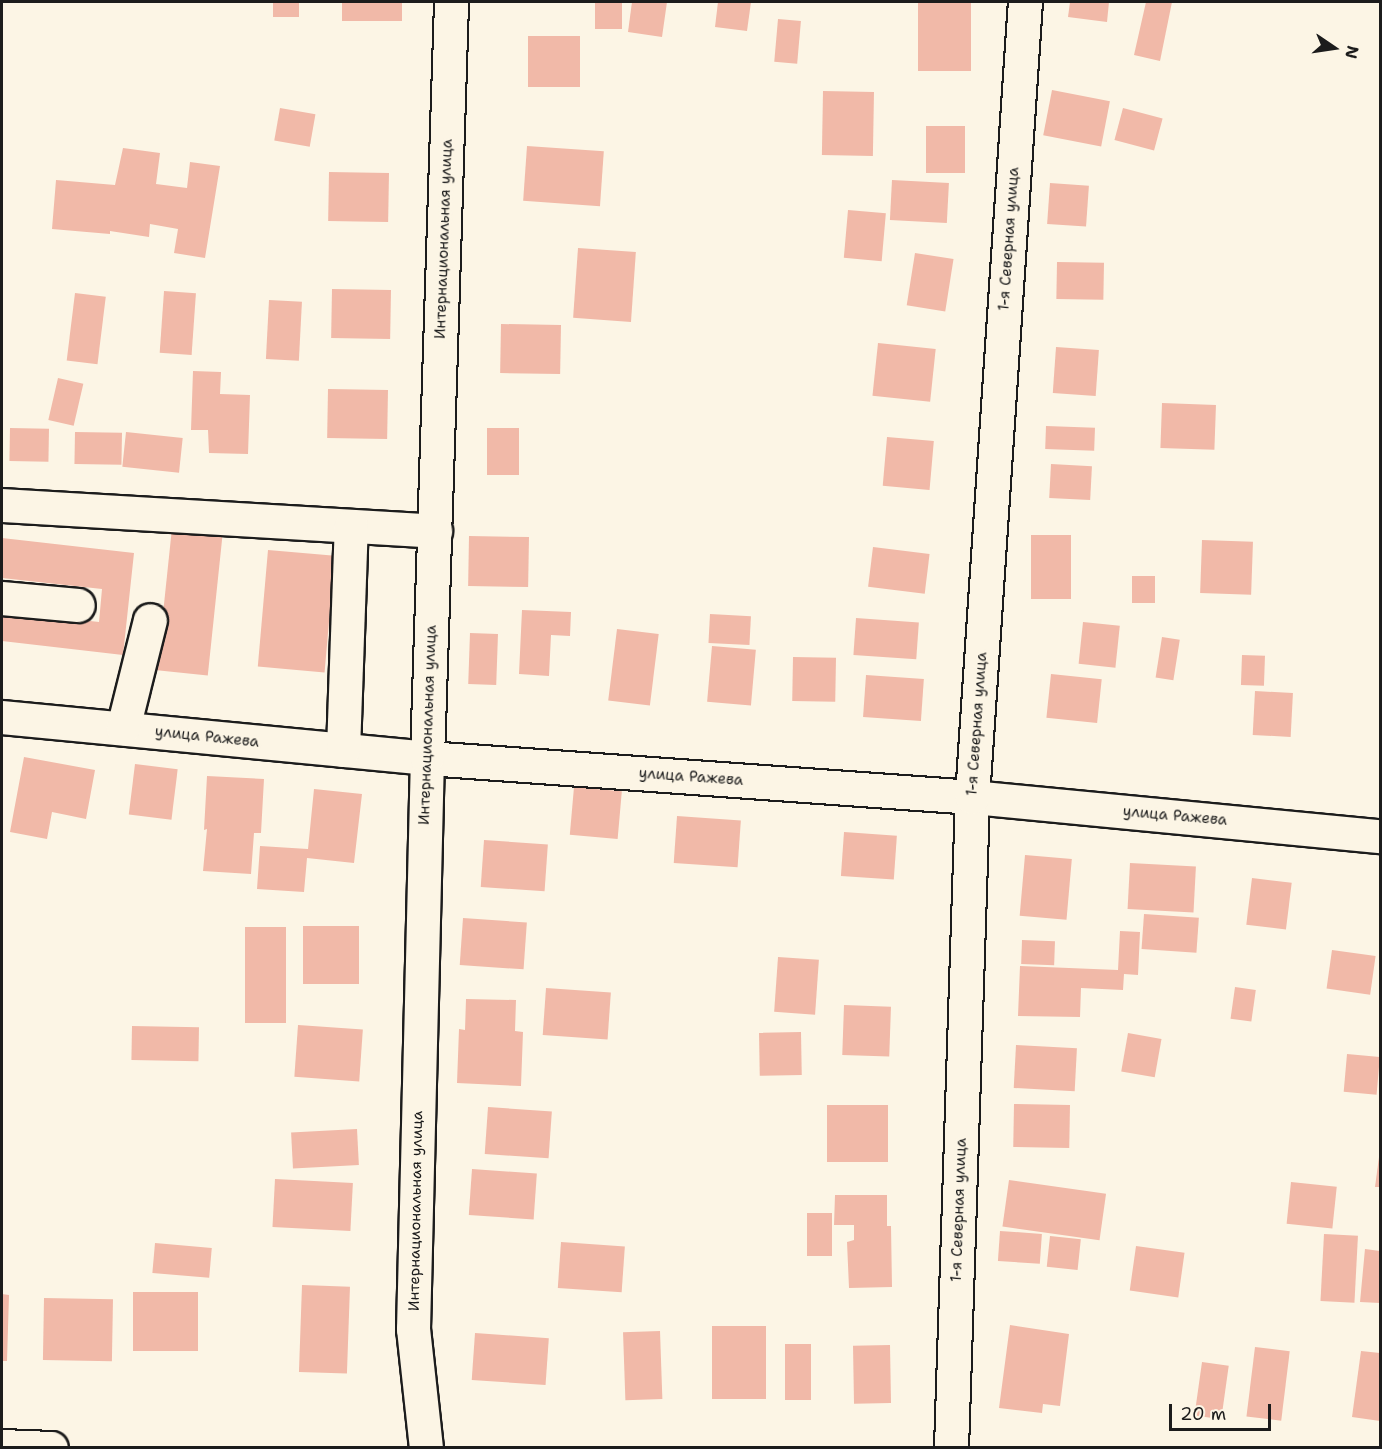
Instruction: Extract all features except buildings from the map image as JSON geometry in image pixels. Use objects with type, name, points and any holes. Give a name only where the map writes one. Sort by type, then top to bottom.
[{"type":"street","name":"Интернациональная улица","points":[[426,1448],[413,1329],[427,758],[452,2]]},
{"type":"street","name":"1-я Северная улица","points":[[951,1448],[972,797],[1025,2]]},
{"type":"street","points":[[2,506],[435,531]]},
{"type":"street","points":[[343,750],[351,526]]},
{"type":"street","points":[[2,598],[78,605]]},
{"type":"street","points":[[123,728],[150,620]]},
{"type":"street","name":"улица Ражева","points":[[2,717],[427,758],[972,797],[1380,836]]},
{"type":"street","points":[[2,1446],[51,1448]]}]
